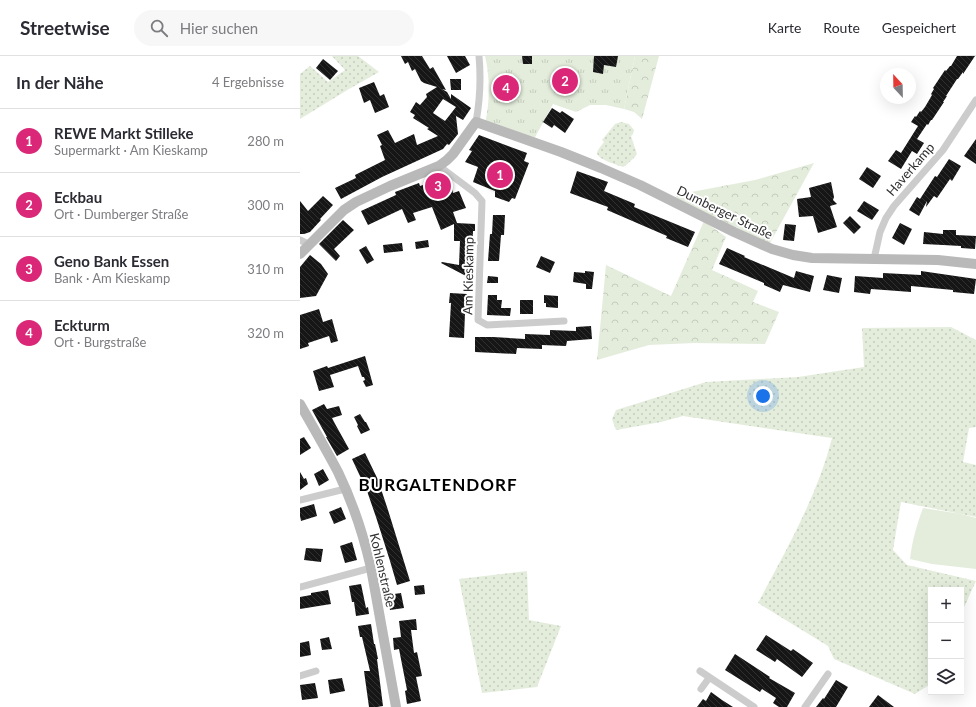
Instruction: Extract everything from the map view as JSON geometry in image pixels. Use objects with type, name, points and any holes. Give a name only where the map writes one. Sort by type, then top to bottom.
[{"type":"main road","points":[[300,254],[344,210],[356,202],[439,166],[447,160],[476,122]]},
{"type":"main road","name":"Dumberger Straße","points":[[476,122],[565,153],[601,168],[646,188],[740,235],[772,249],[792,255],[812,258],[938,260],[976,264]]},
{"type":"main road","name":"Kohlenstraße","points":[[300,404],[337,470],[367,551],[396,707]]},
{"type":"street","points":[[476,122],[480,103],[479,56]]},
{"type":"street","name":"Haverkamp","points":[[874,259],[880,232],[886,218],[894,206],[943,150],[976,100]]},
{"type":"street","name":"Am Kieskamp","points":[[439,166],[475,193],[482,201],[478,320],[487,325],[564,321]]},
{"type":"street","points":[[300,240],[310,245]]},
{"type":"street","points":[[300,500],[345,489]]},
{"type":"street","points":[[300,587],[371,568]]},
{"type":"street","points":[[300,676],[316,671]]},
{"type":"street","points":[[700,671],[754,707]]},
{"type":"street","points":[[805,707],[828,674]]},
{"type":"street","points":[[701,689],[709,678]]},
{"type":"green space","points":[[332,56],[358,56],[379,72],[300,119],[300,74],[310,66],[328,82],[345,70]]},
{"type":"green space","points":[[485,56],[635,56],[624,109],[606,105],[590,105],[576,112],[553,104],[533,141],[485,123],[489,90]]},
{"type":"green space","points":[[635,56],[659,56],[642,119],[634,112],[624,109]]},
{"type":"green space","points":[[621,122],[629,124],[634,130],[631,136],[637,154],[623,167],[604,160],[597,153],[604,142],[602,140],[615,124]]},
{"type":"green space","points":[[814,163],[770,243],[677,198],[675,195],[755,180]]},
{"type":"green space","points":[[704,221],[726,237],[712,270],[758,291],[753,302],[779,312],[765,344],[694,343],[649,345],[597,360],[606,265],[671,296]]},
{"type":"green space","points":[[951,327],[976,340],[976,427],[969,428],[963,462],[976,465],[976,517],[901,502],[893,550],[907,565],[976,581],[964,607],[964,587],[928,587],[928,686],[915,694],[834,659],[828,646],[758,603],[800,523],[826,460],[832,438],[683,416],[661,422],[616,430],[612,419],[616,410],[706,382],[798,377],[864,367],[862,328]]},
{"type":"green space","points":[[923,508],[976,518],[976,569],[932,564],[910,559],[915,533]]},
{"type":"green space","points":[[527,571],[529,620],[561,626],[537,687],[482,693],[459,579]]},
{"type":"building","points":[[401,56],[422,56],[430,69],[433,67],[446,90],[442,89],[447,92],[451,99],[451,94],[471,108],[463,120],[456,116],[458,134],[449,145],[447,144],[443,149],[382,177],[341,199],[335,188],[356,178],[355,175],[385,160],[380,146],[382,145],[377,135],[388,130],[395,143],[414,134],[417,145],[438,136],[427,129],[429,128],[413,118],[415,115],[410,112],[416,102],[420,105],[427,97],[426,94],[437,87],[421,81],[415,69],[412,71],[408,62],[405,64]],"holes":[[[443,99],[456,107],[445,121],[433,113]]]},
{"type":"building","points":[[447,56],[465,56],[470,65],[456,73]]},
{"type":"building","points":[[522,56],[532,56],[532,64],[523,64]]},
{"type":"building","points":[[594,56],[618,56],[616,67],[604,65],[603,74],[593,72]]},
{"type":"building","points":[[957,56],[975,56],[963,74],[963,72],[957,79],[932,120],[928,125],[927,124],[917,139],[924,143],[917,154],[912,151],[901,169],[888,161],[896,150],[901,153],[918,126],[911,122],[925,107],[932,95],[933,88]]},
{"type":"building","points":[[323,59],[338,71],[330,80],[316,68]]},
{"type":"building","points":[[564,72],[576,73],[574,84],[577,88],[575,92],[568,89],[563,89]]},
{"type":"building","points":[[450,79],[461,79],[461,90],[451,90]]},
{"type":"building","points":[[374,82],[380,96],[384,94],[389,107],[375,113],[370,100],[364,103],[359,88]]},
{"type":"building","points":[[552,108],[560,113],[562,111],[574,119],[565,133],[554,125],[552,128],[543,122]]},
{"type":"building","points":[[479,135],[527,153],[524,161],[529,163],[515,199],[512,198],[509,202],[495,197],[495,191],[473,182],[478,167],[465,162],[472,151],[469,150]]},
{"type":"building","points":[[976,139],[976,164],[964,156]]},
{"type":"building","points":[[949,159],[961,166],[952,181],[950,179],[937,198],[934,196],[926,207],[927,201],[919,216],[909,210],[917,197],[920,199],[935,176],[937,177]]},
{"type":"building","points":[[867,167],[881,176],[873,188],[859,179]]},
{"type":"building","points":[[577,171],[608,182],[604,191],[635,204],[634,207],[695,232],[688,247],[666,238],[667,236],[607,210],[608,207],[570,193]]},
{"type":"building","points":[[435,181],[436,183],[443,181],[450,190],[452,189],[453,193],[459,191],[466,208],[453,212],[456,223],[475,224],[475,231],[473,231],[472,257],[469,257],[468,277],[441,263],[459,265],[460,241],[454,241],[454,224],[441,230],[432,207],[413,213],[416,220],[408,223],[402,209],[368,225],[361,211],[396,195],[395,192],[419,183],[420,186]]},
{"type":"building","points":[[831,182],[834,197],[833,200],[837,204],[830,206],[837,227],[818,233],[813,216],[799,217],[797,199],[811,197],[809,188]]},
{"type":"building","points":[[323,196],[333,205],[310,232],[300,234],[300,201],[308,211]]},
{"type":"building","points":[[864,201],[879,210],[872,220],[857,211]]},
{"type":"building","points":[[493,215],[505,215],[504,235],[501,235],[499,261],[488,261]]},
{"type":"building","points":[[850,216],[861,227],[854,234],[843,223]]},
{"type":"building","points":[[343,220],[354,230],[334,249],[340,256],[336,261],[319,244]]},
{"type":"building","points":[[900,223],[912,229],[904,245],[892,238]]},
{"type":"building","points":[[785,224],[796,225],[794,241],[783,240]]},
{"type":"building","points":[[943,230],[956,230],[956,235],[976,236],[975,249],[961,248],[961,246],[923,244],[924,232],[943,234]]},
{"type":"building","points":[[428,240],[429,247],[416,249],[415,242]]},
{"type":"building","points":[[402,243],[403,251],[384,253],[383,245]]},
{"type":"building","points":[[366,246],[374,260],[367,264],[359,250]]},
{"type":"building","points":[[727,248],[745,256],[744,257],[794,278],[796,271],[814,276],[810,292],[783,285],[780,292],[764,285],[764,283],[719,264]]},
{"type":"building","points":[[310,255],[321,264],[328,274],[316,296],[300,298],[300,267]]},
{"type":"building","points":[[541,256],[555,262],[550,273],[536,267]]},
{"type":"building","points":[[585,271],[594,272],[592,289],[586,289],[586,284],[573,282],[574,272],[585,273]]},
{"type":"building","points":[[921,271],[976,279],[974,294],[953,292],[953,290],[911,286],[911,292],[871,289],[870,294],[854,292],[855,276],[883,278],[883,273],[921,275]]},
{"type":"building","points":[[827,275],[842,278],[839,293],[823,290]]},
{"type":"building","points":[[488,276],[498,277],[498,283],[487,283]]},
{"type":"building","points":[[450,293],[467,294],[468,313],[465,313],[464,338],[449,337],[451,303],[449,303]]},
{"type":"building","points":[[488,295],[497,295],[497,300],[502,300],[501,308],[511,308],[510,316],[487,315]]},
{"type":"building","points":[[544,295],[558,296],[558,308],[546,307],[546,303],[544,303]]},
{"type":"building","points":[[520,300],[533,300],[533,314],[520,314]]},
{"type":"building","points":[[319,309],[323,322],[332,319],[338,341],[331,343],[329,336],[308,343],[309,346],[300,349],[300,315]]},
{"type":"building","points":[[591,326],[592,339],[567,341],[566,346],[542,345],[542,349],[517,348],[516,354],[475,352],[475,337],[525,339],[525,334],[550,335],[550,330],[576,331],[576,327]]},
{"type":"building","points":[[365,356],[373,385],[366,387],[363,381],[365,380],[364,377],[362,377],[358,366],[330,375],[334,387],[319,391],[313,371],[327,366],[328,368]]},
{"type":"building","points":[[324,404],[327,409],[339,406],[342,415],[332,418],[349,449],[337,456],[312,410]]},
{"type":"building","points":[[360,414],[370,430],[361,434],[354,417]]},
{"type":"building","points":[[304,437],[311,448],[300,455],[300,439]]},
{"type":"building","points":[[365,453],[381,486],[410,581],[397,585],[367,491],[352,459]]},
{"type":"building","points":[[323,469],[329,480],[319,486],[314,474]]},
{"type":"building","points":[[300,472],[304,479],[306,478],[308,484],[300,490]]},
{"type":"building","points":[[314,504],[317,516],[301,521],[300,508]]},
{"type":"building","points":[[341,507],[346,519],[334,524],[329,512]]},
{"type":"building","points":[[352,542],[357,560],[345,563],[340,546]]},
{"type":"building","points":[[306,548],[323,549],[321,562],[304,560]]},
{"type":"building","points":[[361,584],[366,608],[368,607],[369,614],[356,616],[354,602],[352,602],[349,586]]},
{"type":"building","points":[[424,585],[425,594],[415,595],[414,586]]},
{"type":"building","points":[[328,590],[331,604],[300,609],[300,597],[311,595],[311,593]]},
{"type":"building","points":[[401,593],[404,608],[390,610],[387,595]]},
{"type":"building","points":[[416,619],[417,630],[411,630],[414,653],[417,652],[422,676],[416,677],[421,701],[407,704],[405,691],[407,690],[399,649],[394,650],[393,638],[401,637],[399,621]]},
{"type":"building","points":[[371,624],[378,659],[383,706],[377,707],[369,707],[364,671],[370,671],[358,626]]},
{"type":"building","points":[[766,635],[791,651],[793,649],[813,663],[802,677],[777,659],[775,662],[756,650]]},
{"type":"building","points":[[329,637],[332,649],[322,650],[320,639]]},
{"type":"building","points":[[309,641],[311,655],[300,657],[300,643]]},
{"type":"building","points":[[735,654],[770,677],[769,678],[795,693],[787,707],[779,707],[773,703],[776,698],[762,689],[760,692],[725,670]]},
{"type":"building","points":[[342,678],[345,691],[330,694],[328,680]]},
{"type":"building","points":[[836,680],[848,687],[836,707],[816,707],[823,698],[824,699]]},
{"type":"building","points":[[315,683],[318,698],[302,700],[300,685]]},
{"type":"building","points":[[711,692],[733,707],[697,707],[703,699],[706,701]]},
{"type":"building","points":[[878,695],[894,707],[869,707]]},
{"type":"place","name":"Eckbau","points":[[565,81]]},
{"type":"place","name":"Eckturm","points":[[506,88]]},
{"type":"place","name":"REWE Markt Stilleke","points":[[500,175]]},
{"type":"place","name":"Geno Bank Essen","points":[[438,186]]},
{"type":"district","name":"BURGALTENDORF","points":[[438,484]]}]
